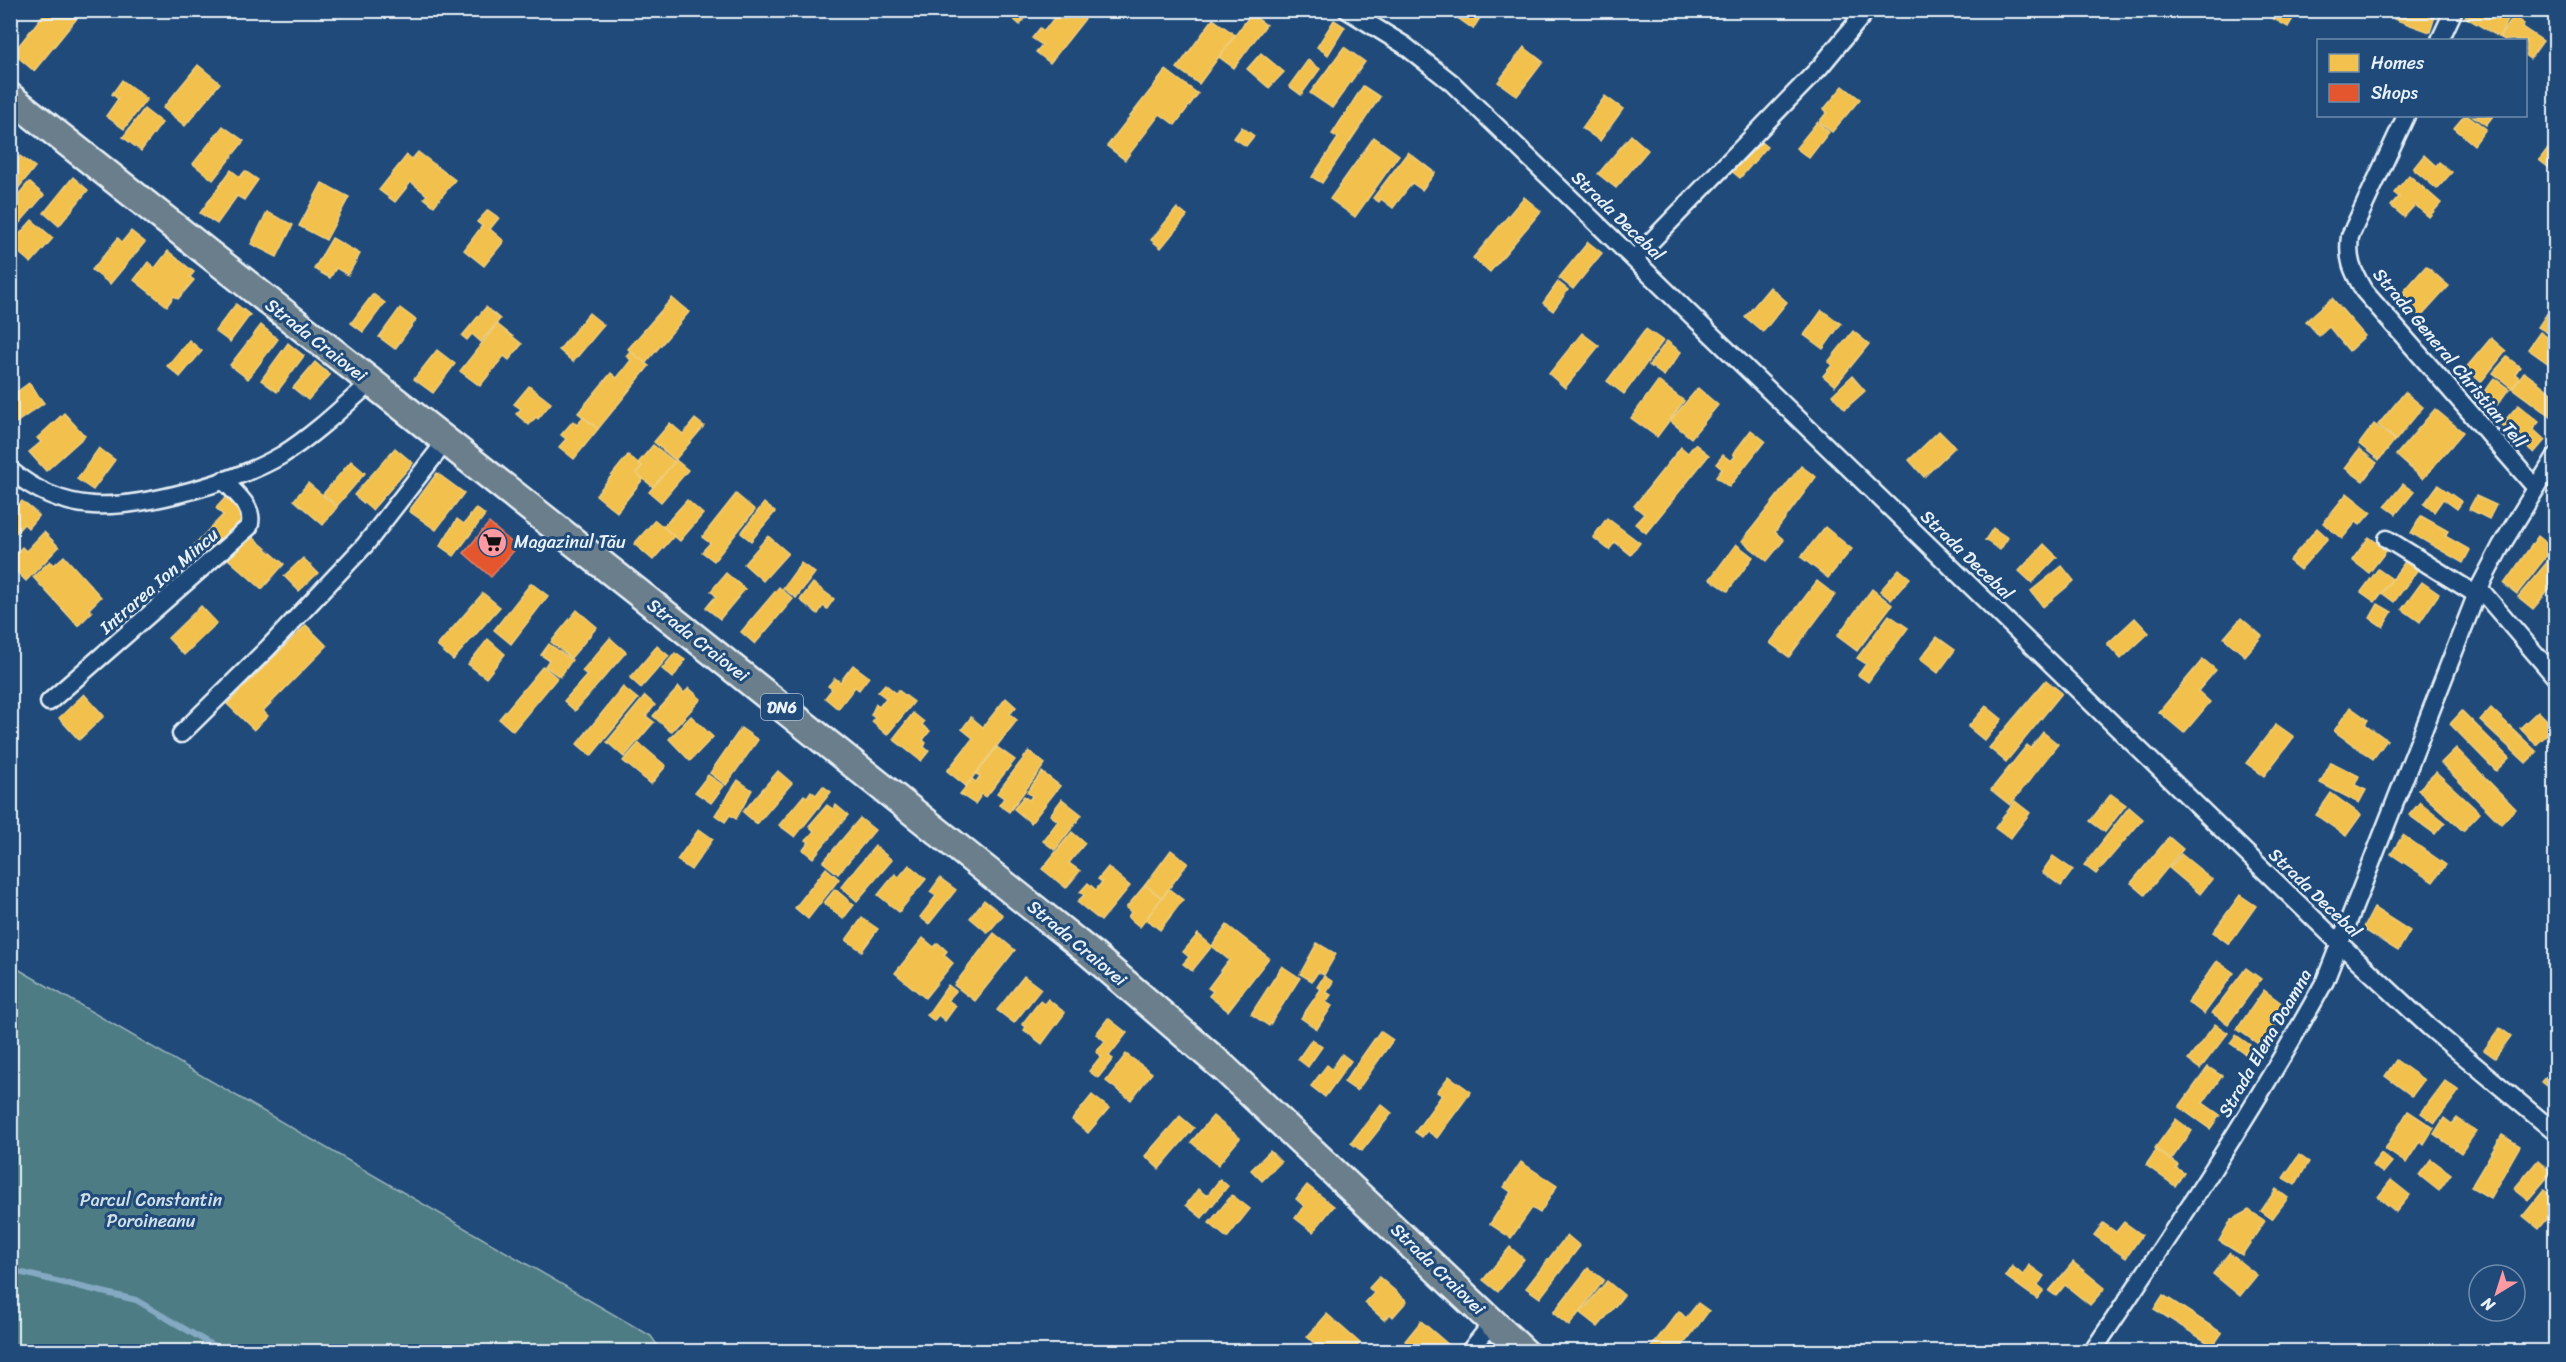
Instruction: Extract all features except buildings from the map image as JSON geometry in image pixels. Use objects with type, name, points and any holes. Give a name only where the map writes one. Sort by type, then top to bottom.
[{"type":"main road","name":"Strada Craiovei","points":[[10,97],[1004,883],[1150,1003],[1225,1069],[1524,1352]]},
{"type":"street","name":"Strada Decebal","points":[[1347,10],[1404,45],[1452,83],[2339,943],[2429,1027],[2556,1133]]},
{"type":"street","points":[[1634,259],[1820,67],[1867,10]]},
{"type":"street","points":[[2440,39],[2454,10]]},
{"type":"street","name":"Strada General Christian Tell","points":[[2406,117],[2350,236],[2348,255],[2355,275],[2364,291],[2536,488]]},
{"type":"street","points":[[10,470],[41,491],[93,505],[123,503],[223,480],[254,469],[282,454],[333,416],[370,382]]},
{"type":"street","points":[[182,734],[268,648],[364,545],[446,441]]},
{"type":"street","name":"Strada Elena Doamna","points":[[2092,1352],[2183,1217],[2293,1039],[2325,981],[2478,591],[2556,456]]},
{"type":"street","name":"Intrarea Ion Mincu","points":[[49,702],[249,526],[252,518],[249,510],[223,480]]},
{"type":"street","points":[[2387,539],[2478,591],[2556,678]]},
{"type":"street","points":[[1469,1352],[1493,1322]]},
{"type":"green space","name":"Parcul Constantin Poroineanu","points":[[11,965],[651,1336],[661,1351],[11,1351]]},
{"type":"waterway","points":[[10,1270],[136,1300],[224,1352]]},
{"type":"place","name":"Magazinul Tău","points":[[493,542]]}]
